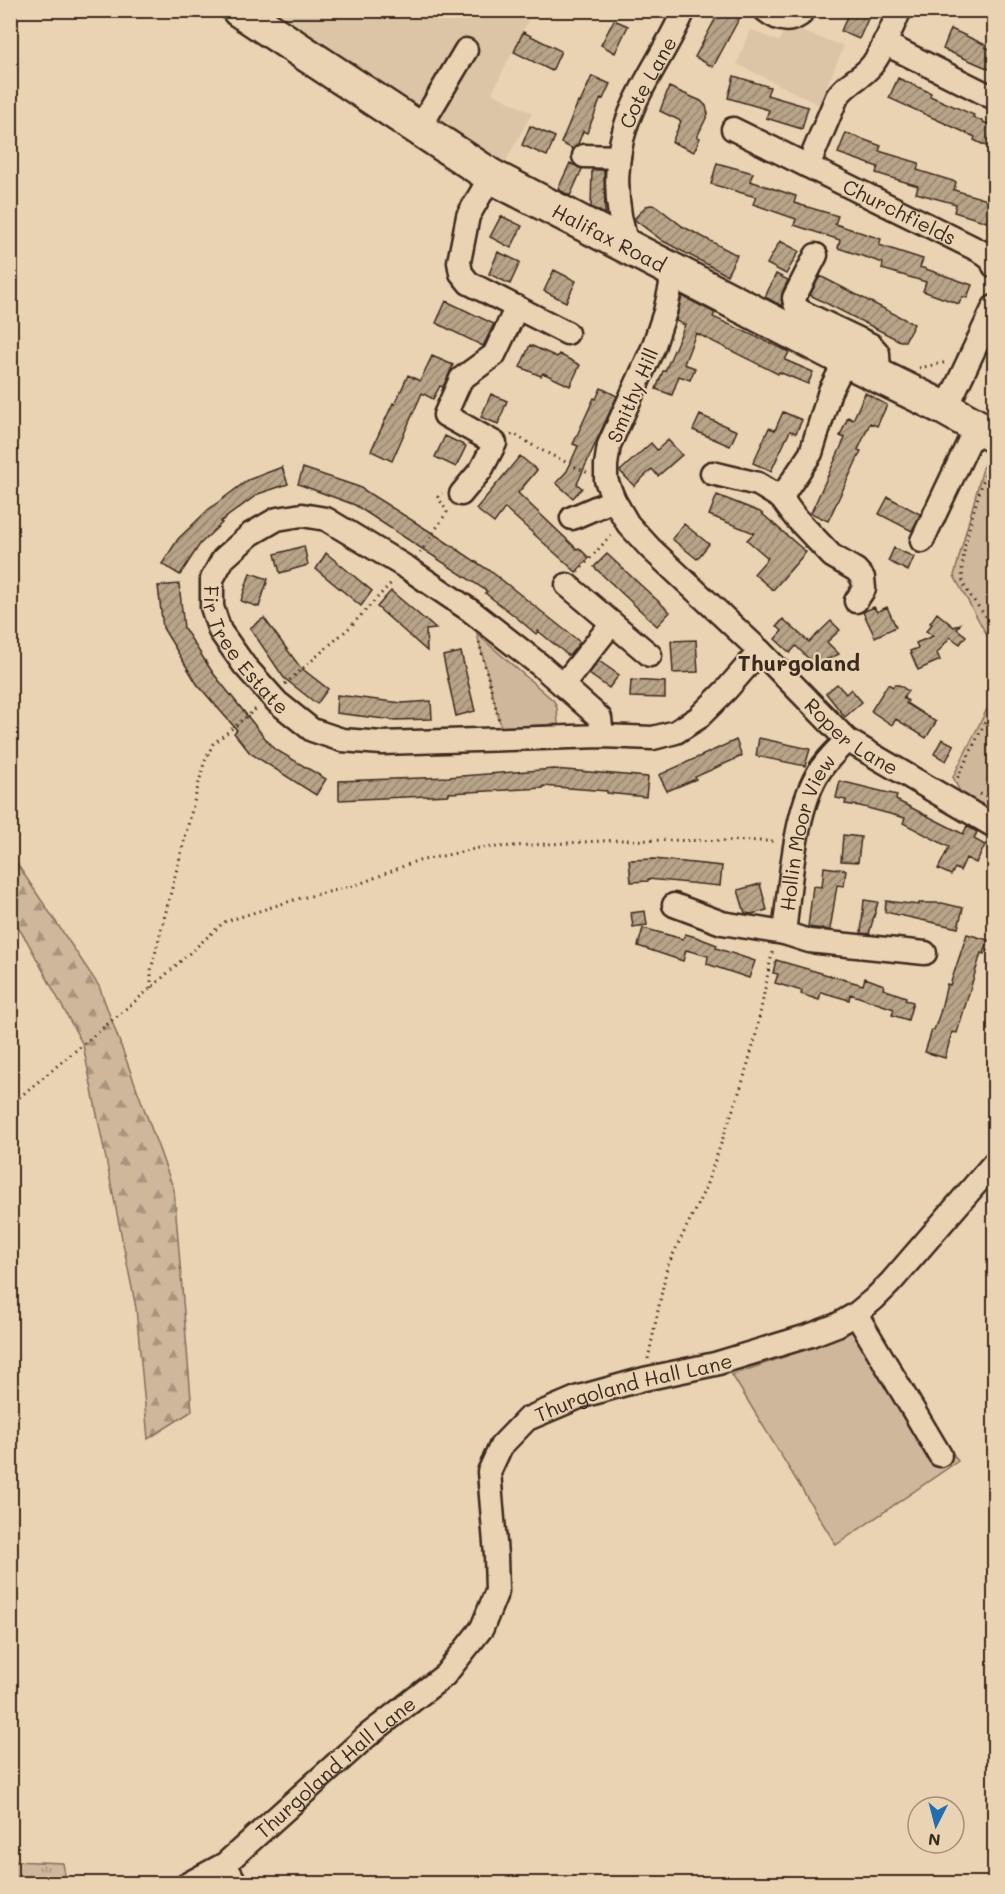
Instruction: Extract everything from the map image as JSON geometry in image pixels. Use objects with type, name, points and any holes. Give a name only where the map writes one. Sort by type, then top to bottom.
[{"type":"highway","name":"Halifax Road","points":[[239,10],[491,176],[669,269],[794,320],[846,360],[946,409],[988,439]]},
{"type":"street","name":"Cote Lane","points":[[630,249],[618,206],[617,172],[623,135],[633,106],[684,10]]},
{"type":"street","points":[[765,10],[773,17],[786,20],[793,20],[800,15],[801,10]]},
{"type":"street","points":[[808,166],[837,97],[844,87],[872,65],[900,10]]},
{"type":"street","points":[[884,43],[994,98]]},
{"type":"street","points":[[419,129],[466,50]]},
{"type":"street","name":"Churchfields","points":[[733,129],[993,259]]},
{"type":"street","points":[[584,156],[619,157]]},
{"type":"street","points":[[491,176],[468,216],[459,262],[461,273],[469,283],[567,333]]},
{"type":"street","points":[[816,255],[794,298],[798,310],[794,320],[871,345],[878,353],[879,376]]},
{"type":"street","name":"Smithy Hill","points":[[610,490],[606,465],[609,445],[653,348],[665,312],[670,285],[669,269]]},
{"type":"street","points":[[461,494],[481,470],[495,443],[445,415],[461,379],[494,355],[517,307]]},
{"type":"street","points":[[946,409],[994,307]]},
{"type":"street","points":[[781,498],[811,453],[830,391],[846,360]]},
{"type":"street","points":[[922,542],[988,439]]},
{"type":"street","points":[[712,473],[758,484],[781,498],[795,517],[832,556],[856,570],[863,578],[864,588],[856,601]]},
{"type":"street","points":[[572,518],[610,490],[625,519]]},
{"type":"street","name":"Fir Tree Estate","points":[[602,736],[600,718],[471,611],[409,569],[326,519],[302,515],[277,519],[251,534],[224,559],[212,579],[212,607],[220,631],[244,665],[277,702],[312,730],[342,740],[382,743],[602,736],[653,738],[676,732],[698,718],[760,651]]},
{"type":"street","name":"Roper Lane","points":[[625,519],[650,548],[760,651],[847,740],[994,826]]},
{"type":"street","points":[[567,585],[650,655]]},
{"type":"street","points":[[563,685],[612,623]]},
{"type":"street","name":"Hollin Moor View","points":[[780,933],[807,800],[817,776],[831,756],[847,740]]},
{"type":"street","name":"Hollin Moor View","points":[[674,905],[722,923],[780,933],[809,941],[925,953]]},
{"type":"street","name":"Thurgoland Hall Lane","points":[[188,1884],[225,1864],[367,1736],[445,1675],[482,1628],[497,1591],[489,1472],[501,1446],[527,1419],[579,1397],[715,1364],[837,1325],[856,1314],[891,1282],[994,1163]]},
{"type":"street","points":[[856,1314],[940,1455]]},
{"type":"street","points":[[225,1864],[236,1884]]},
{"type":"path","points":[[914,369],[970,358]]},
{"type":"path","points":[[514,434],[610,490]]},
{"type":"path","points":[[988,439],[963,567],[964,585],[994,627]]},
{"type":"path","points":[[567,585],[625,519]]},
{"type":"path","points":[[471,611],[504,739]]},
{"type":"path","points":[[950,800],[953,788],[994,704]]},
{"type":"path","points":[[10,1104],[151,988],[224,922],[297,899],[354,886],[414,862],[479,848],[619,840],[797,841]]},
{"type":"path","points":[[644,1380],[667,1267],[705,1189],[742,1084],[780,933]]},
{"type":"shaded area","points":[[256,11],[533,11],[492,93],[532,113],[501,170]]},
{"type":"shaded area","points":[[786,26],[844,46],[819,105],[737,64],[750,29],[779,42]]},
{"type":"green space","points":[[987,453],[994,456],[994,648],[954,576]]},
{"type":"green space","points":[[477,634],[554,701],[558,724],[501,727]]},
{"type":"green space","points":[[994,695],[994,812],[960,792],[953,777]]},
{"type":"green space","points":[[11,855],[99,986],[174,1190],[192,1411],[148,1439],[136,1308],[83,1045],[27,941],[11,917]]},
{"type":"green space","points":[[868,1322],[958,1461],[836,1545],[732,1375],[807,1349]]},
{"type":"green space","points":[[11,1861],[63,1863],[66,1883],[11,1883]]},
{"type":"building","points":[[729,10],[740,17],[713,67],[695,57],[718,14]]},
{"type":"building","points":[[850,10],[872,10],[859,39],[841,31]]},
{"type":"building","points":[[614,20],[628,26],[615,53],[601,45]]},
{"type":"building","points":[[951,29],[994,51],[994,71],[943,49]]},
{"type":"building","points":[[523,32],[561,51],[552,71],[514,52]]},
{"type":"building","points":[[592,76],[610,84],[603,99],[601,98],[587,133],[583,131],[578,144],[573,149],[561,143]]},
{"type":"building","points":[[734,76],[770,87],[767,95],[808,107],[802,129],[766,118],[769,110],[728,98]]},
{"type":"building","points":[[898,78],[994,127],[994,150],[974,140],[975,137],[889,98]]},
{"type":"building","points":[[669,87],[701,101],[706,106],[708,114],[697,137],[700,138],[694,152],[672,142],[681,121],[660,111]]},
{"type":"building","points":[[530,126],[555,137],[547,156],[522,145]]},
{"type":"building","points":[[846,133],[881,146],[879,151],[919,163],[917,170],[956,182],[954,190],[994,202],[990,223],[954,212],[956,204],[916,193],[918,186],[876,173],[878,167],[838,153]]},
{"type":"building","points":[[570,163],[582,169],[570,196],[558,189]]},
{"type":"building","points":[[717,163],[753,173],[750,181],[796,196],[794,203],[838,216],[835,224],[881,239],[879,245],[923,259],[920,267],[972,285],[967,298],[962,297],[959,304],[923,291],[926,282],[882,269],[883,263],[838,248],[840,240],[794,225],[796,219],[753,204],[756,197],[711,184]]},
{"type":"building","points":[[592,170],[604,170],[605,214],[591,207]]},
{"type":"building","points":[[646,206],[656,206],[682,226],[737,255],[727,275],[663,241],[635,220]]},
{"type":"building","points":[[501,216],[522,226],[511,248],[490,237]]},
{"type":"building","points":[[780,241],[799,251],[786,274],[767,264]]},
{"type":"building","points":[[498,252],[520,262],[510,284],[489,274]]},
{"type":"building","points":[[554,270],[576,281],[566,302],[544,291]]},
{"type":"building","points":[[776,274],[788,280],[782,293],[782,306],[765,297]]},
{"type":"building","points":[[820,276],[914,324],[905,341],[900,341],[810,295]]},
{"type":"building","points":[[682,296],[715,313],[713,317],[789,352],[785,360],[813,372],[808,384],[779,372],[778,374],[696,333],[684,364],[695,368],[690,380],[679,376],[672,395],[656,389],[685,325],[676,321]]},
{"type":"building","points":[[446,301],[494,324],[483,346],[436,323]]},
{"type":"building","points":[[530,345],[557,357],[559,354],[580,365],[570,386],[543,373],[541,376],[520,367]]},
{"type":"building","points":[[432,356],[453,365],[443,387],[440,386],[433,399],[422,393],[392,461],[371,451],[408,375],[420,381]]},
{"type":"building","points":[[601,388],[617,396],[577,484],[582,488],[573,498],[556,483],[567,471],[578,446],[573,444]]},
{"type":"building","points":[[865,393],[887,405],[877,426],[870,423],[858,450],[861,451],[828,521],[811,513],[845,438],[840,436],[848,417],[853,420]]},
{"type":"building","points":[[491,394],[507,401],[498,424],[481,417]]},
{"type":"building","points":[[783,412],[802,420],[796,433],[790,431],[771,471],[753,463],[769,428],[775,430]]},
{"type":"building","points":[[700,415],[737,431],[730,446],[693,430]]},
{"type":"building","points":[[445,436],[466,446],[456,467],[435,457]]},
{"type":"building","points":[[668,440],[682,455],[658,476],[652,469],[634,486],[620,471],[651,443],[657,450]]},
{"type":"building","points":[[520,456],[537,470],[518,493],[589,558],[576,572],[505,508],[494,523],[476,509]]},
{"type":"building","points":[[282,467],[288,484],[258,494],[220,522],[222,523],[200,544],[180,575],[162,564],[178,539],[209,509],[248,480]]},
{"type":"building","points":[[303,468],[359,487],[493,573],[580,642],[569,656],[538,631],[536,634],[485,593],[487,591],[355,505],[298,484]]},
{"type":"building","points":[[717,495],[760,512],[806,552],[773,590],[754,574],[768,558],[747,540],[754,533],[709,515]]},
{"type":"building","points":[[888,497],[920,514],[912,531],[879,514]]},
{"type":"building","points":[[684,524],[709,544],[697,559],[672,539]]},
{"type":"building","points":[[304,546],[308,565],[280,573],[275,554]]},
{"type":"building","points":[[894,548],[914,557],[908,571],[888,561]]},
{"type":"building","points":[[326,553],[372,591],[361,606],[316,569]]},
{"type":"building","points":[[607,554],[670,612],[657,626],[594,567]]},
{"type":"building","points":[[250,573],[268,579],[259,607],[241,601]]},
{"type":"building","points":[[179,584],[184,628],[213,673],[273,748],[326,779],[316,795],[250,753],[234,733],[237,730],[197,684],[163,628],[158,586]]},
{"type":"building","points":[[391,591],[436,629],[426,630],[427,651],[377,607]]},
{"type":"building","points":[[874,607],[877,612],[887,607],[896,627],[875,637],[863,612]]},
{"type":"building","points":[[937,613],[954,627],[960,624],[957,629],[966,636],[960,644],[950,637],[937,653],[940,660],[918,670],[910,651],[918,648],[916,643],[933,636],[926,631]]},
{"type":"building","points":[[264,618],[300,667],[328,689],[317,704],[284,678],[250,628]]},
{"type":"building","points":[[783,619],[809,642],[831,621],[840,630],[827,642],[839,654],[815,665],[796,646],[790,653],[775,639],[782,631],[777,626]]},
{"type":"building","points":[[696,640],[698,672],[673,673],[671,641]]},
{"type":"building","points":[[461,652],[475,711],[456,716],[443,656]]},
{"type":"building","points":[[599,661],[619,675],[609,688],[589,674]]},
{"type":"building","points":[[631,680],[665,682],[665,698],[630,697]]},
{"type":"building","points":[[837,684],[846,694],[851,689],[862,702],[845,717],[826,693]]},
{"type":"building","points":[[888,684],[893,687],[899,685],[908,691],[903,698],[908,701],[906,703],[936,722],[926,738],[896,719],[892,725],[871,711]]},
{"type":"building","points":[[337,695],[402,703],[431,701],[432,719],[393,720],[336,713]]},
{"type":"building","points":[[759,738],[810,749],[805,766],[756,756]]},
{"type":"building","points":[[942,739],[954,745],[946,761],[934,754]]},
{"type":"building","points":[[736,740],[742,756],[667,791],[659,775]]},
{"type":"building","points":[[554,769],[648,777],[646,797],[607,793],[607,791],[543,786],[543,788],[449,793],[449,795],[339,800],[339,781],[448,777]]},
{"type":"building","points":[[840,781],[897,795],[896,800],[963,834],[967,826],[977,832],[974,839],[985,845],[976,863],[966,858],[960,871],[955,868],[951,875],[938,869],[949,847],[903,823],[905,818],[845,804],[846,800],[836,798]]},
{"type":"building","points":[[843,835],[861,837],[858,862],[841,861]]},
{"type":"building","points":[[654,859],[722,866],[720,886],[648,879],[648,881],[631,882],[629,860]]},
{"type":"building","points":[[824,867],[846,870],[844,886],[837,885],[830,930],[808,927],[813,886],[822,887]]},
{"type":"building","points":[[760,884],[767,910],[752,914],[745,913],[738,890]]},
{"type":"building","points":[[864,900],[878,902],[869,934],[861,933]]},
{"type":"building","points":[[886,901],[919,905],[919,903],[942,903],[963,908],[958,928],[885,912]]},
{"type":"building","points":[[645,911],[647,925],[633,927],[631,913]]},
{"type":"building","points":[[643,928],[683,939],[685,934],[696,937],[717,945],[716,948],[755,961],[749,978],[707,964],[708,956],[686,950],[683,961],[638,946]]},
{"type":"building","points":[[967,934],[988,940],[984,954],[981,953],[957,1033],[952,1032],[945,1058],[925,1052],[940,1013],[947,984],[950,985]]},
{"type":"building","points":[[776,960],[863,985],[865,978],[884,985],[883,989],[906,997],[905,1000],[913,1002],[908,1020],[892,1015],[894,1009],[850,994],[849,1000],[821,992],[819,1000],[801,994],[802,991],[775,983],[778,974],[773,973]]},
{"type":"district","name":"Thurgoland","points":[[799,662]]}]
